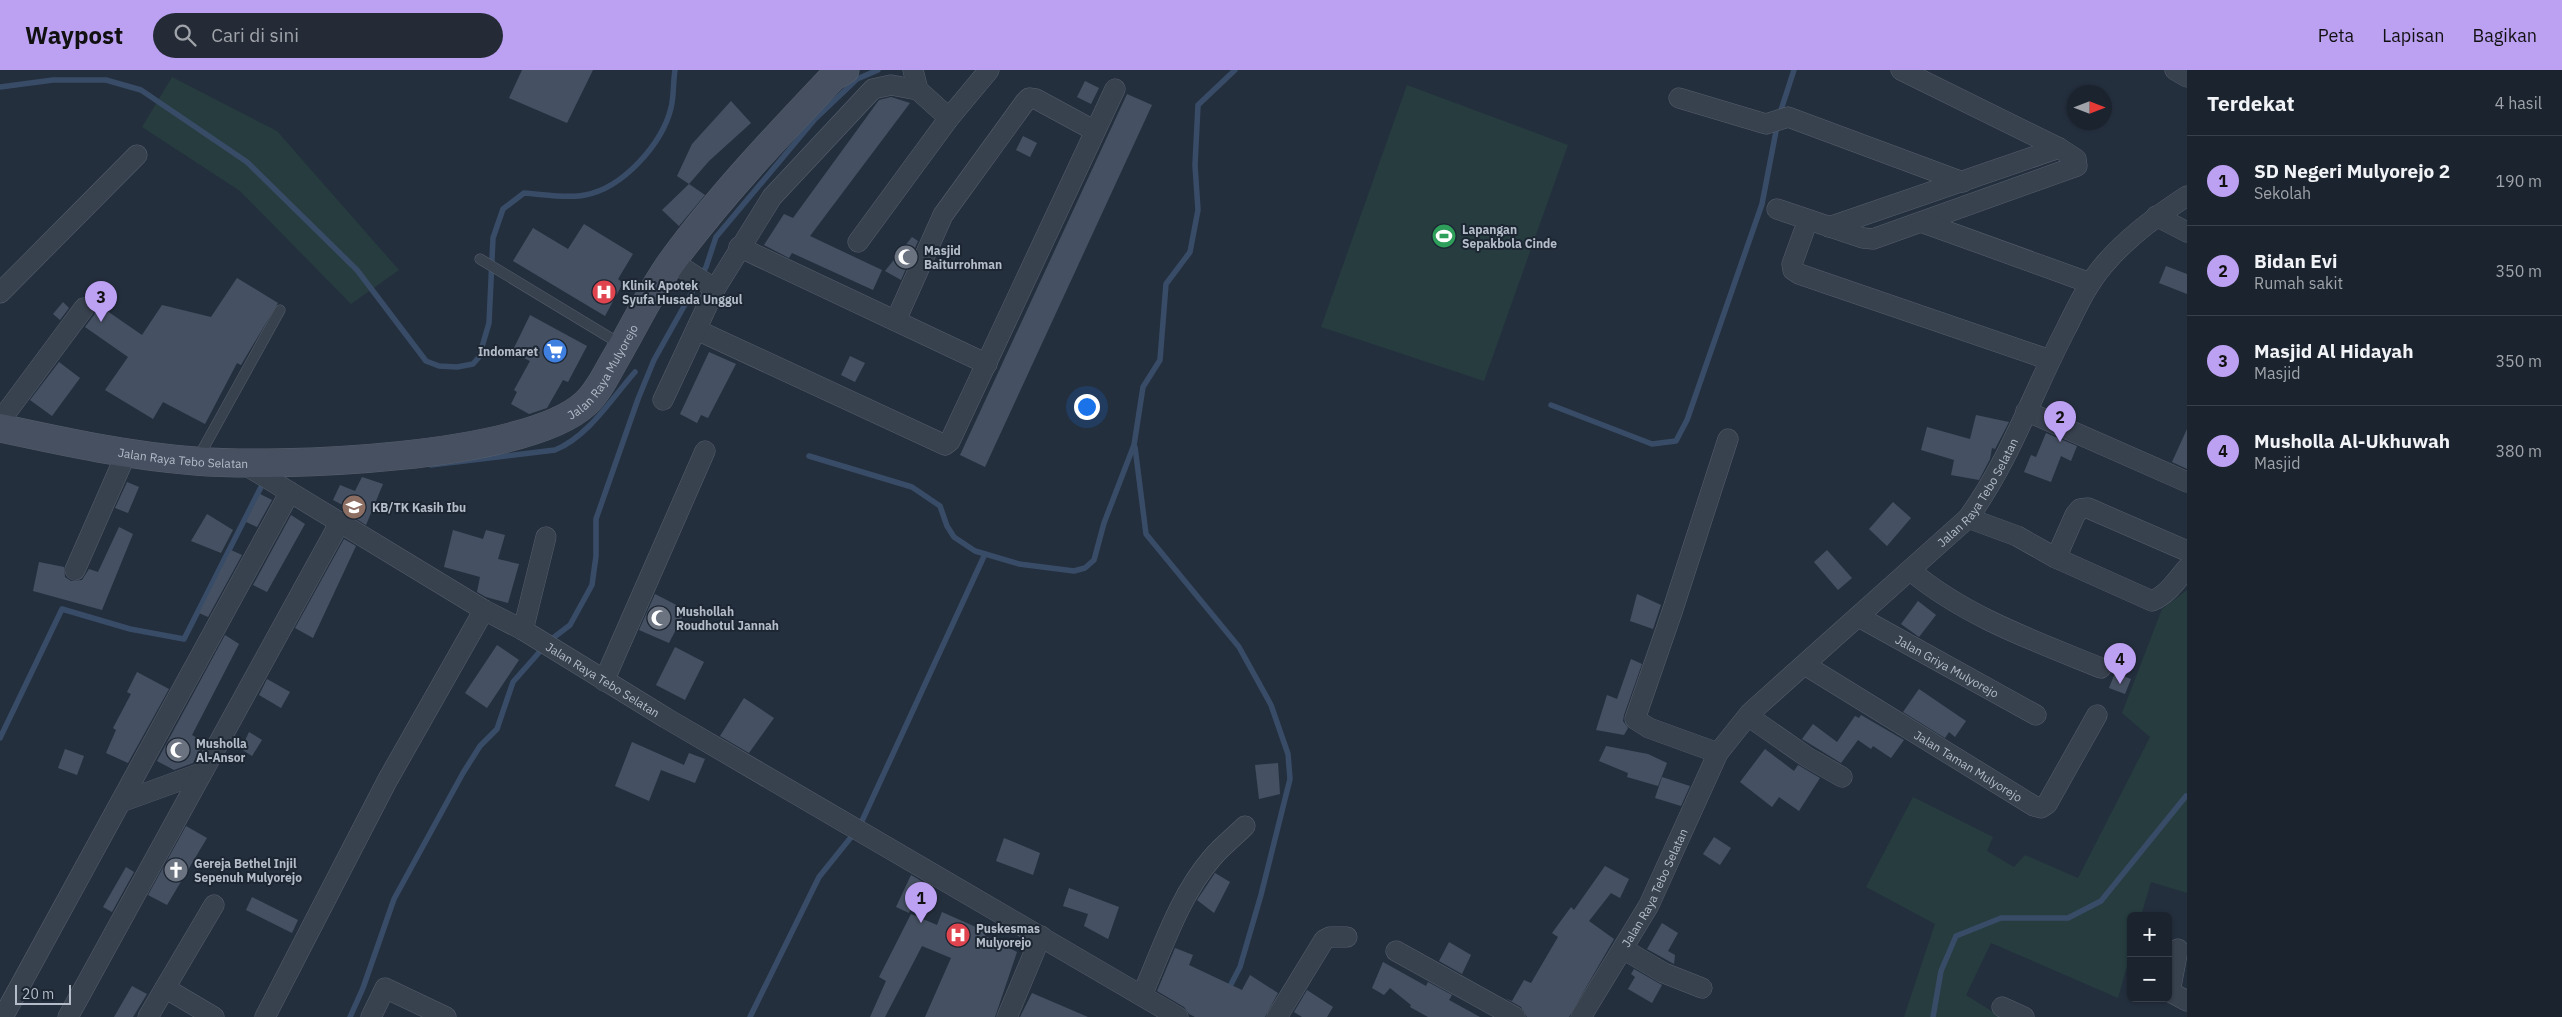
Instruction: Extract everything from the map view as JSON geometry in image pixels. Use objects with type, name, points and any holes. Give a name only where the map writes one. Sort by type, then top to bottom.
[{"type":"main road","name":"Jalan Raya Mulyorejo","points":[[241,462],[393,455],[468,447],[526,434],[549,426],[587,403],[623,346],[761,153],[833,77],[845,70]]},
{"type":"main road","name":"Jalan Raya Tebo Selatan","points":[[0,428],[126,454],[196,462],[241,462]]},
{"type":"street","points":[[858,242],[949,118],[989,70]]},
{"type":"street","points":[[1777,209],[1863,238],[1873,239],[2077,166],[2076,159],[2058,148],[1901,70]]},
{"type":"street","points":[[2175,70],[2187,77]]},
{"type":"street","points":[[663,400],[697,330],[711,286],[772,197],[873,89],[915,78],[949,118]]},
{"type":"street","points":[[697,330],[945,446],[950,442],[1115,89]]},
{"type":"street","points":[[896,320],[943,215],[1029,98],[1036,99],[1095,131]]},
{"type":"street","points":[[1679,98],[1766,124],[1788,117],[1963,182]]},
{"type":"street","points":[[1829,227],[1904,203],[2058,148]]},
{"type":"street","points":[[0,293],[137,155]]},
{"type":"street","points":[[1982,176],[1991,197]]},
{"type":"street","name":"Jalan Raya Tebo Selatan","points":[[1581,1017],[1649,905],[1718,752],[1748,716],[1968,518],[1994,480],[2050,360],[2090,283],[2120,247],[2156,216],[2187,196]]},
{"type":"street","points":[[1904,203],[1917,223],[2090,283]]},
{"type":"street","points":[[2156,216],[2187,232]]},
{"type":"street","points":[[1804,231],[1792,264],[1793,270],[1799,274],[2050,360]]},
{"type":"street","points":[[739,247],[987,364]]},
{"type":"street","points":[[681,267],[711,286]]},
{"type":"street","points":[[0,421],[84,308]]},
{"type":"street","points":[[2026,411],[2187,482]]},
{"type":"street","points":[[1718,752],[1648,728],[1635,719],[1728,439]]},
{"type":"street","points":[[604,681],[705,451]]},
{"type":"street","points":[[75,570],[126,454]]},
{"type":"street","name":"Jalan Raya Tebo Selatan","points":[[241,462],[484,610],[529,634],[604,681],[1178,1017]]},
{"type":"street","points":[[3,1017],[290,492]]},
{"type":"street","points":[[2056,558],[2075,515],[2080,509],[2088,508],[2187,551]]},
{"type":"street","points":[[1968,518],[2017,536],[2056,558],[2152,601],[2159,598],[2175,584],[2187,568]]},
{"type":"street","points":[[68,1017],[340,522]]},
{"type":"street","points":[[529,634],[546,537]]},
{"type":"street","points":[[1911,571],[1933,590],[1975,614],[2101,668]]},
{"type":"street","points":[[265,1017],[392,773],[484,610]]},
{"type":"street","name":"Jalan Griya Mulyorejo","points":[[1859,617],[2036,715]]},
{"type":"street","name":"Jalan Taman Mulyorejo","points":[[1805,665],[2034,806],[2041,808],[2047,804],[2098,715]]},
{"type":"street","points":[[1748,716],[1814,761],[1842,777]]},
{"type":"street","points":[[121,802],[201,774]]},
{"type":"street","points":[[1142,995],[1184,901],[1199,876],[1211,859],[1245,826]]},
{"type":"street","points":[[148,1017],[214,905]]},
{"type":"street","points":[[1007,1017],[1041,936]]},
{"type":"street","points":[[1277,1017],[1324,940],[1330,937],[1347,937]]},
{"type":"street","points":[[1623,949],[1664,973],[1702,988]]},
{"type":"street","points":[[2178,949],[2170,992],[2187,1000]]},
{"type":"street","points":[[1396,950],[1515,1017]]},
{"type":"street","points":[[165,988],[214,1017]]},
{"type":"street","points":[[371,1017],[386,988],[446,1017]]},
{"type":"street","points":[[2002,1007],[2023,1017]]},
{"type":"lane","points":[[480,258],[508,277],[623,346]]},
{"type":"lane","points":[[196,462],[280,310]]},
{"type":"green space","points":[[172,77],[277,131],[399,270],[351,304],[240,191],[142,127]]},
{"type":"green space","name":"Lapangan Sepakbola Cinde","points":[[1407,85],[1568,145],[1484,381],[1321,327]]},
{"type":"green space","points":[[2187,590],[2187,893],[2151,882],[2142,912],[2127,912],[2127,966],[2118,998],[1991,943],[1966,995],[2001,1017],[1904,1017],[1935,924],[1866,887],[1913,797],[1993,837],[1987,851],[2014,867],[2025,855],[2078,878],[2150,737],[2122,713],[2162,609]]},
{"type":"building","points":[[522,70],[593,70],[567,123],[509,98]]},
{"type":"building","points":[[1085,81],[1099,88],[1091,104],[1077,97]]},
{"type":"building","points":[[1127,94],[1152,105],[985,467],[960,455]]},
{"type":"building","points":[[891,97],[910,103],[810,236],[882,270],[873,290],[792,253],[789,258],[764,245],[784,214],[793,218],[879,100]]},
{"type":"building","points":[[731,101],[751,123],[709,161],[689,184],[677,176],[692,144]]},
{"type":"building","points":[[1023,136],[1037,143],[1030,157],[1016,150]]},
{"type":"building","points":[[689,184],[705,195],[679,226],[662,210]]},
{"type":"building","points":[[584,224],[633,254],[618,279],[623,283],[605,316],[513,261],[533,228],[568,249]]},
{"type":"building","name":"Masjid Baiturrohman","points":[[912,237],[918,241],[901,280],[885,271]]},
{"type":"building","points":[[2166,266],[2187,274],[2187,294],[2159,283]]},
{"type":"building","points":[[237,278],[278,303],[241,365],[237,363],[205,424],[163,402],[153,419],[105,390],[128,357],[85,327],[94,315],[97,304],[142,335],[162,305],[211,317]]},
{"type":"building","points":[[63,302],[69,308],[60,320],[53,314]]},
{"type":"building","points":[[530,315],[587,346],[568,382],[563,380],[547,408],[529,414],[511,404],[517,392],[514,390],[530,361],[512,352]]},
{"type":"building","points":[[709,352],[736,364],[708,418],[701,415],[697,423],[680,414]]},
{"type":"building","points":[[850,356],[865,363],[855,382],[841,375]]},
{"type":"building","points":[[59,362],[80,378],[52,416],[30,400]]},
{"type":"building","points":[[1976,415],[2009,422],[1995,449],[1992,448],[1990,459],[1979,480],[1951,475],[1954,460],[1921,450],[1927,427],[1970,439]]},
{"type":"building","points":[[2187,429],[2187,469],[2172,462]]},
{"type":"building","points":[[2046,433],[2077,446],[2071,461],[2061,456],[2051,482],[2024,472],[2031,455],[2036,457]]},
{"type":"building","points":[[362,477],[383,484],[366,525],[347,513],[348,508],[333,500],[340,485],[355,491]]},
{"type":"building","points":[[127,482],[139,487],[128,513],[115,508]]},
{"type":"building","points":[[260,494],[272,500],[257,527],[246,522]]},
{"type":"building","points":[[1893,502],[1911,518],[1887,546],[1869,529]]},
{"type":"building","points":[[207,514],[233,530],[221,553],[191,541]]},
{"type":"building","points":[[291,515],[305,524],[267,592],[253,585]]},
{"type":"building","points":[[119,527],[133,534],[102,610],[33,591],[39,562],[64,567],[65,577],[71,581],[82,580],[89,569],[98,572]]},
{"type":"building","points":[[453,530],[483,539],[486,530],[505,535],[498,559],[519,564],[508,603],[486,597],[477,592],[480,577],[444,567]]},
{"type":"building","points":[[344,539],[356,546],[313,638],[295,628]]},
{"type":"building","points":[[231,550],[242,555],[208,617],[199,613]]},
{"type":"building","points":[[1827,550],[1852,578],[1838,590],[1814,562]]},
{"type":"building","name":"Mushollah Roudhotul Jannah","points":[[655,594],[686,610],[669,643],[639,630]]},
{"type":"building","points":[[1637,594],[1661,605],[1653,629],[1630,621]]},
{"type":"building","points":[[1918,601],[1936,615],[1919,637],[1901,624]]},
{"type":"building","points":[[225,635],[239,644],[192,735],[204,742],[193,763],[174,770],[157,761]]},
{"type":"building","points":[[497,645],[519,660],[487,708],[465,693]]},
{"type":"building","points":[[675,647],[704,662],[685,700],[656,685]]},
{"type":"building","points":[[1631,659],[1642,664],[1624,715],[1623,721],[1628,728],[1624,735],[1596,730],[1607,695],[1617,699]]},
{"type":"building","points":[[137,672],[169,689],[128,763],[106,753],[116,730],[113,728],[131,694],[127,692]]},
{"type":"building","points":[[2115,673],[2131,679],[2125,694],[2109,688]]},
{"type":"building","points":[[267,679],[290,692],[281,708],[259,695]]},
{"type":"building","points":[[1919,689],[1966,721],[1955,737],[1949,732],[1945,738],[1903,712]]},
{"type":"building","points":[[744,698],[774,718],[749,753],[720,736]]},
{"type":"building","points":[[1861,715],[1904,740],[1891,758],[1873,746],[1871,749],[1858,740],[1841,763],[1802,739],[1813,724],[1837,742],[1855,716],[1859,718]]},
{"type":"building","points":[[249,732],[262,740],[252,756],[241,749]]},
{"type":"building","points":[[632,742],[684,765],[689,753],[705,759],[695,783],[661,770],[649,801],[615,786]]},
{"type":"building","points":[[1606,746],[1648,754],[1667,763],[1658,786],[1627,777],[1628,773],[1599,761]]},
{"type":"building","points":[[65,749],[84,756],[77,775],[58,768]]},
{"type":"building","points":[[1765,749],[1794,771],[1798,765],[1820,778],[1799,811],[1779,797],[1772,807],[1740,782]]},
{"type":"building","points":[[1278,763],[1280,794],[1259,799],[1255,765]]},
{"type":"building","points":[[1662,777],[1690,786],[1681,806],[1655,798]]},
{"type":"building","name":"Gereja Bethel Injil Sepenuh Mulyorejo","points":[[186,826],[207,838],[167,905],[148,895]]},
{"type":"building","points":[[1714,837],[1731,848],[1720,865],[1703,854]]},
{"type":"building","points":[[1004,838],[1040,853],[1033,875],[996,861]]},
{"type":"building","points":[[1605,866],[1629,879],[1620,898],[1611,893],[1589,921],[1614,939],[1569,1017],[1527,1017],[1521,1007],[1505,998],[1512,1001],[1524,980],[1531,983],[1558,937],[1552,933],[1571,907],[1574,910]]},
{"type":"building","points":[[126,867],[134,872],[112,912],[103,907]]},
{"type":"building","points":[[1215,873],[1230,882],[1214,913],[1197,900]]},
{"type":"building","points":[[911,875],[923,882],[909,913],[896,907]]},
{"type":"building","points":[[1069,888],[1119,907],[1108,939],[1084,926],[1088,914],[1063,906]]},
{"type":"building","points":[[252,897],[298,920],[292,933],[246,910]]},
{"type":"building","points":[[942,912],[987,932],[985,936],[1017,952],[995,1017],[925,1017],[951,958],[922,946],[885,1017],[870,1017],[886,981],[879,977],[911,914],[937,925]]},
{"type":"building","points":[[1662,923],[1678,933],[1668,951],[1675,955],[1674,964],[1647,949]]},
{"type":"building","points":[[1449,942],[1471,955],[1462,974],[1439,961]]},
{"type":"building","points":[[1175,948],[1193,955],[1189,965],[1242,990],[1250,975],[1278,993],[1265,1017],[1195,1017],[1189,1014],[1184,1007],[1157,991]]},
{"type":"building","points":[[1383,962],[1426,986],[1428,982],[1452,995],[1449,1000],[1480,1017],[1428,1017],[1410,1007],[1411,1005],[1390,988],[1384,995],[1372,988]]},
{"type":"building","points":[[1634,969],[1662,985],[1652,1003],[1628,989],[1635,977],[1631,974]]},
{"type":"building","points":[[132,986],[147,994],[133,1017],[114,1017]]},
{"type":"building","points":[[1307,990],[1333,1007],[1327,1017],[1302,1017],[1294,1012]]},
{"type":"building","points":[[1032,993],[1088,1017],[1020,1017]]},
{"type":"waterway","points":[[0,87],[53,80],[106,80],[141,90],[247,162],[357,270],[426,361],[439,366],[457,367],[473,364],[479,357],[489,323],[493,238],[503,209],[524,193],[563,196],[585,195],[599,191],[627,174],[650,150],[666,122],[672,103],[675,70]]},
{"type":"waterway","points":[[549,641],[570,625],[592,585],[596,556],[596,519],[638,399],[654,360],[706,267],[716,237],[815,119],[857,79],[878,70]]},
{"type":"waterway","points":[[809,456],[912,487],[940,506],[947,526],[954,537],[975,551],[1019,564],[1074,571],[1085,568],[1094,560],[1104,523],[1134,445],[1143,387],[1160,360],[1166,284],[1190,252],[1198,210],[1195,165],[1198,105],[1235,70]]},
{"type":"waterway","points":[[1781,110],[1794,70]]},
{"type":"waterway","points":[[1551,405],[1652,444],[1676,441],[1687,420],[1762,204],[1777,126]]},
{"type":"waterway","points":[[431,465],[555,450],[567,444],[589,426],[635,372]]},
{"type":"waterway","points":[[1135,447],[1146,534],[1239,647],[1271,705],[1288,754],[1290,779],[1261,895],[1240,967],[1228,990]]},
{"type":"waterway","points":[[0,738],[62,609],[130,629],[184,639],[261,487]]},
{"type":"waterway","points":[[862,821],[985,554]]},
{"type":"waterway","points":[[350,1017],[363,988],[394,899],[463,773],[480,746],[497,729],[513,682],[543,648]]},
{"type":"waterway","points":[[1933,1017],[1941,971],[1956,936],[2001,918],[2068,918],[2101,901],[2186,796]]},
{"type":"waterway","points":[[750,1017],[819,877],[852,836]]},
{"type":"place","name":"Lapangan Sepakbola Cinde","points":[[1444,236]]},
{"type":"place","name":"Masjid Baiturrohman","points":[[906,257]]},
{"type":"place","name":"Klinik Apotek Syufa Husada Unggul","points":[[604,292]]},
{"type":"place","name":"Masjid Al Hidayah","points":[[101,322]]},
{"type":"place","name":"Indomaret","points":[[555,351]]},
{"type":"place","name":"Bidan Evi","points":[[2060,442]]},
{"type":"place","name":"KB/TK Kasih Ibu","points":[[354,507]]},
{"type":"place","name":"Mushollah Roudhotul Jannah","points":[[659,618]]},
{"type":"place","name":"Musholla Al-Ukhuwah","points":[[2120,684]]},
{"type":"place","name":"Musholla Al-Ansor","points":[[178,750]]},
{"type":"place","name":"Gereja Bethel Injil Sepenuh Mulyorejo","points":[[176,870]]},
{"type":"place","name":"SD Negeri Mulyorejo 2","points":[[921,923]]},
{"type":"place","name":"Puskesmas Mulyorejo","points":[[958,935]]}]
